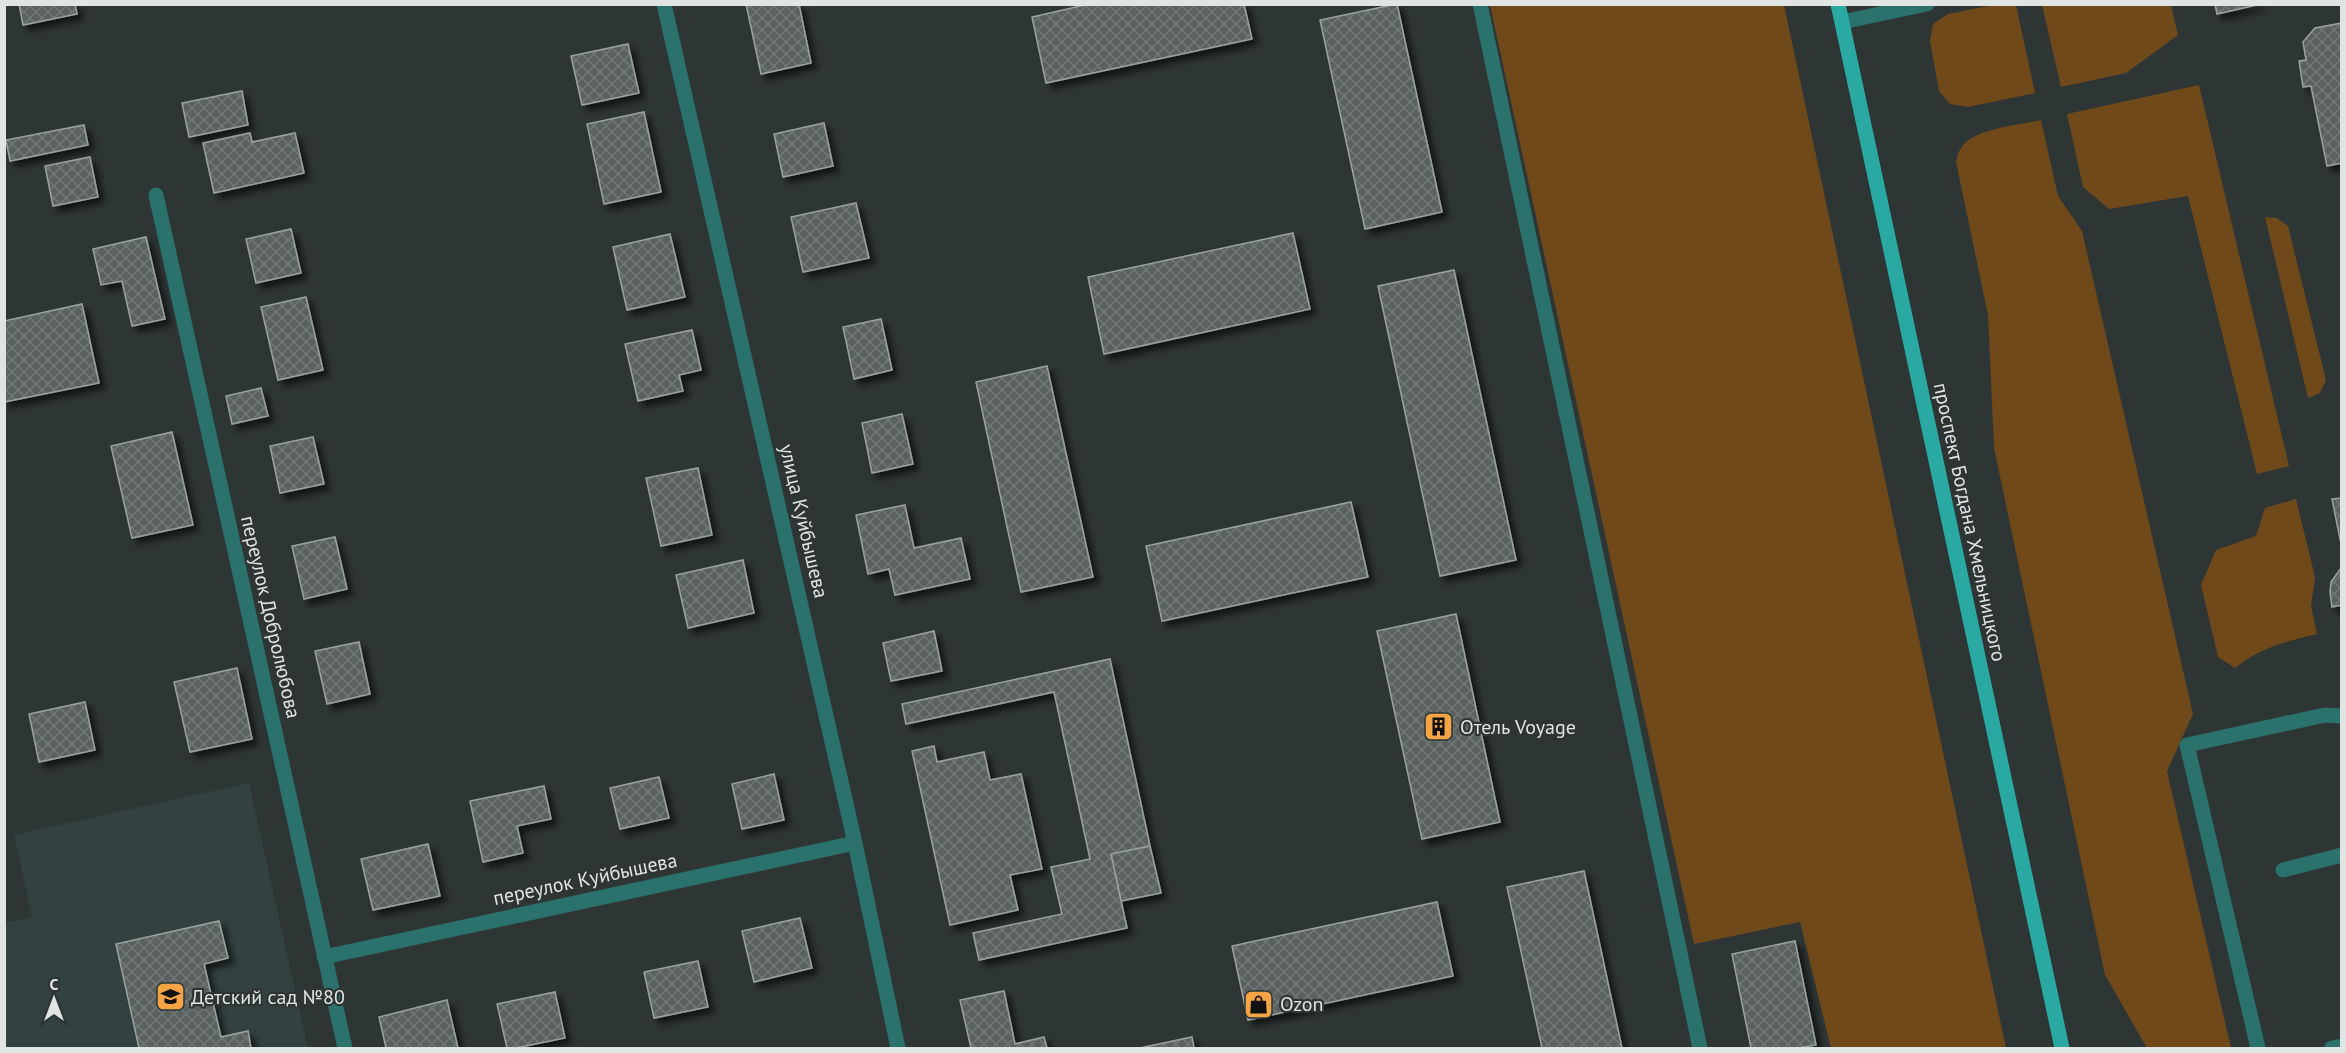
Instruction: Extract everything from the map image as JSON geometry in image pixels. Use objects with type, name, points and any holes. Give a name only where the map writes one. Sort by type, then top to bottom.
[{"type":"main road","name":"проспект Богдана Хмельницкого","points":[[1838,4],[2062,1048]]},
{"type":"street","name":"улица Куйбышева","points":[[664,4],[855,843],[898,1048]]},
{"type":"street","points":[[1480,4],[1700,1048]]},
{"type":"street","points":[[1842,22],[1927,4]]},
{"type":"street","name":"переулок Добролюбова","points":[[156,195],[345,1048]]},
{"type":"street","points":[[2258,1048],[2187,745],[2308,718],[2325,715],[2342,716]]},
{"type":"street","name":"переулок Куйбышева","points":[[324,957],[855,843]]},
{"type":"street","points":[[2283,870],[2342,855]]},
{"type":"street","points":[[2332,1048],[2342,1047]]},
{"type":"shaded area","points":[[1998,4],[2016,5],[2035,93],[1968,107],[1950,104],[1939,91],[1930,41],[1933,24],[1948,14]]},
{"type":"shaded area","points":[[1490,5],[1784,5],[2006,1048],[1831,1048],[1800,922],[1694,944]]},
{"type":"shaded area","points":[[2042,5],[2171,5],[2178,35],[2126,73],[2061,87]]},
{"type":"shaded area","points":[[2199,85],[2289,466],[2257,474],[2188,196],[2109,209],[2083,187],[2067,114]]},
{"type":"shaded area","points":[[2041,120],[2058,196],[2082,231],[2193,714],[2167,771],[2231,1048],[2147,1048],[2105,975],[1994,448],[1988,315],[1956,162],[1961,148],[1976,136],[1998,128]]},
{"type":"shaded area","points":[[2265,217],[2277,218],[2288,226],[2326,380],[2320,393],[2308,398]]},
{"type":"shaded area","points":[[2296,499],[2315,577],[2311,606],[2317,634],[2264,650],[2235,668],[2218,657],[2201,585],[2216,550],[2256,536],[2265,508]]},
{"type":"shaded area","points":[[249,783],[308,1048],[5,1048],[4,923],[32,917],[14,835]]},
{"type":"building","points":[[19,4],[75,4],[77,14],[23,25]]},
{"type":"building","points":[[746,4],[799,4],[811,63],[761,74]]},
{"type":"building","points":[[1089,4],[1244,4],[1252,39],[1046,83],[1032,17]]},
{"type":"building","points":[[1397,4],[1442,212],[1365,229],[1320,20]]},
{"type":"building","points":[[2215,4],[2261,4],[2217,14]]},
{"type":"building","points":[[2342,23],[2342,163],[2327,166],[2311,86],[2303,87],[2299,61],[2306,60],[2303,42],[2315,28]]},
{"type":"building","points":[[628,44],[639,93],[582,105],[571,56]]},
{"type":"building","points":[[242,91],[248,125],[189,137],[182,103]]},
{"type":"building","points":[[644,112],[661,192],[604,204],[587,124]]},
{"type":"building","points":[[824,123],[833,166],[783,177],[774,134]]},
{"type":"building","points":[[84,125],[88,145],[10,161],[6,140]]},
{"type":"building","points":[[250,133],[252,142],[295,133],[304,173],[214,193],[203,143]]},
{"type":"building","points":[[90,157],[98,197],[53,206],[45,166]]},
{"type":"building","points":[[856,203],[869,258],[803,272],[791,217]]},
{"type":"building","points":[[291,229],[301,273],[256,283],[246,239]]},
{"type":"building","points":[[1293,233],[1310,309],[1104,354],[1088,277]]},
{"type":"building","points":[[670,234],[685,297],[627,310],[613,247]]},
{"type":"building","points":[[146,237],[165,319],[132,326],[122,281],[101,285],[93,249]]},
{"type":"building","points":[[1454,270],[1516,560],[1440,576],[1378,286]]},
{"type":"building","points":[[306,297],[323,370],[278,380],[261,307]]},
{"type":"building","points":[[82,304],[99,383],[4,402],[4,321]]},
{"type":"building","points":[[881,319],[892,370],[854,379],[843,327]]},
{"type":"building","points":[[692,330],[701,370],[679,375],[683,391],[638,401],[625,344]]},
{"type":"building","points":[[1047,366],[1093,577],[1021,592],[976,382]]},
{"type":"building","points":[[261,388],[268,416],[232,424],[226,396]]},
{"type":"building","points":[[902,414],[913,464],[872,473],[862,423]]},
{"type":"building","points":[[172,432],[193,525],[132,538],[111,446]]},
{"type":"building","points":[[313,437],[324,484],[280,493],[270,446]]},
{"type":"building","points":[[698,468],[712,535],[661,546],[646,478]]},
{"type":"building","points":[[2342,498],[2342,549],[2332,499]]},
{"type":"building","points":[[1351,502],[1368,577],[1162,621],[1146,546]]},
{"type":"building","points":[[905,505],[914,548],[961,538],[970,579],[895,595],[889,569],[868,574],[856,515]]},
{"type":"building","points":[[335,537],[347,589],[304,599],[292,546]]},
{"type":"building","points":[[743,560],[754,613],[688,628],[676,575]]},
{"type":"building","points":[[2341,568],[2342,605],[2332,607],[2331,582]]},
{"type":"building","name":"Отель Voyage","points":[[1456,614],[1500,822],[1422,839],[1377,631]]},
{"type":"building","points":[[934,631],[942,671],[891,681],[883,643]]},
{"type":"building","points":[[359,642],[370,694],[327,704],[315,651]]},
{"type":"building","points":[[1110,659],[1150,846],[1111,854],[1127,928],[979,960],[973,933],[1062,914],[1051,867],[1090,859],[1054,692],[906,724],[902,704]]},
{"type":"building","points":[[237,668],[252,739],[190,752],[174,682]]},
{"type":"building","points":[[85,702],[95,750],[39,762],[29,714]]},
{"type":"building","points":[[934,746],[937,762],[984,752],[990,780],[1021,774],[1042,869],[1010,875],[1018,910],[950,925],[912,751]]},
{"type":"building","points":[[774,774],[784,820],[742,829],[732,784]]},
{"type":"building","points":[[659,777],[669,818],[620,829],[610,788]]},
{"type":"building","points":[[544,786],[551,819],[517,826],[523,853],[483,862],[470,801]]},
{"type":"building","points":[[428,844],[440,896],[373,910],[361,859]]},
{"type":"building","points":[[1150,846],[1161,893],[1121,901],[1111,854]]},
{"type":"building","points":[[1584,871],[1622,1048],[1542,1048],[1507,887]]},
{"type":"building","points":[[1437,902],[1453,976],[1248,1020],[1232,946]]},
{"type":"building","points":[[800,918],[812,968],[754,982],[742,931]]},
{"type":"building","name":"Детский сад №80","points":[[219,921],[228,958],[204,964],[221,1037],[248,1031],[251,1048],[139,1048],[116,944]]},
{"type":"building","points":[[1795,941],[1816,1045],[1798,1048],[1751,1048],[1732,954]]},
{"type":"building","points":[[698,961],[708,1007],[654,1018],[644,972]]},
{"type":"building","points":[[1004,991],[1015,1044],[1044,1037],[1047,1048],[971,1048],[960,1000]]},
{"type":"building","points":[[555,992],[565,1038],[507,1048],[497,1004]]},
{"type":"building","points":[[447,1000],[458,1048],[386,1048],[379,1017]]},
{"type":"building","points":[[1192,1037],[1194,1048],[1140,1048]]},
{"type":"place","name":"Отель Voyage","points":[[1439,727]]},
{"type":"place","name":"Детский сад №80","points":[[170,997]]},
{"type":"place","name":"Ozon","points":[[1259,1004]]}]
